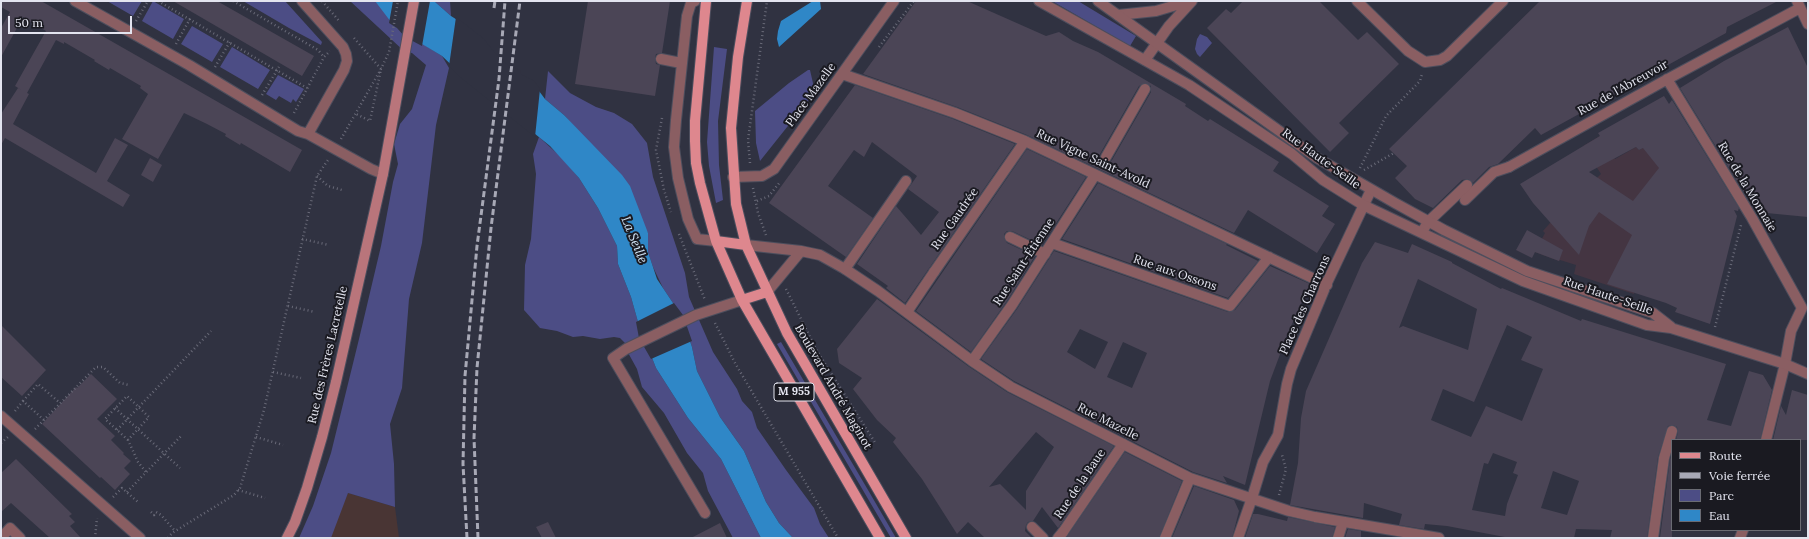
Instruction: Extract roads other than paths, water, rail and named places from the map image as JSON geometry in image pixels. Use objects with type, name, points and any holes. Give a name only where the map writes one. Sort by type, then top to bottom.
[{"type":"main road","name":"Rue des Frères Lacretelle","points":[[287,538],[295,522],[307,488],[322,437],[383,174],[414,1]]},
{"type":"main road","name":"M 955","points":[[706,1],[695,121],[696,148],[700,183],[716,241],[742,300],[880,538]]},
{"type":"main road","name":"M 955","points":[[743,1],[743,18]]},
{"type":"main road","name":"M 955","points":[[746,245],[738,214],[733,176],[731,128],[743,18],[747,1]]},
{"type":"main road","points":[[716,241],[746,245]]},
{"type":"main road","name":"Boulevard André Maginot","points":[[746,245],[767,292],[803,362],[906,538]]},
{"type":"main road","points":[[742,300],[767,292]]},
{"type":"street","points":[[75,1],[189,65],[298,131],[308,134],[370,169],[383,174]]},
{"type":"street","points":[[302,1],[339,43],[346,54],[347,62],[308,134]]},
{"type":"street","points":[[695,1],[691,3],[687,16],[674,147],[678,178],[688,219],[697,239],[716,241]]},
{"type":"street","name":"Place Mazelle","points":[[733,176],[762,176],[774,169],[894,1]]},
{"type":"street","name":"Rue Haute-Seille","points":[[1039,1],[1189,85],[1292,154],[1323,180],[1363,205],[1523,281],[1647,325],[1671,328],[1785,364],[1808,374]]},
{"type":"street","name":"Rue Haute-Seille","points":[[1098,1],[1317,158],[1371,190],[1428,222],[1527,271],[1653,314],[1671,328]]},
{"type":"street","points":[[1145,60],[1156,42],[1191,1]]},
{"type":"street","points":[[1118,15],[1156,11],[1191,1]]},
{"type":"street","points":[[1357,1],[1408,51],[1425,62],[1440,60],[1446,56],[1503,1]]},
{"type":"street","points":[[1799,4],[1808,24]]},
{"type":"street","name":"Rue de l'Abreuvoir","points":[[1465,200],[1494,172],[1509,167],[1799,4]]},
{"type":"street","points":[[661,59],[682,63]]},
{"type":"street","name":"Rue Vigne Saint-Avold","points":[[842,74],[955,113],[1098,171],[1269,257],[1325,287]]},
{"type":"street","name":"Rue de la Monnaie","points":[[1667,79],[1805,305]]},
{"type":"street","points":[[1106,157],[1145,89]]},
{"type":"street","name":"Rue Gaudrée","points":[[907,312],[1024,141]]},
{"type":"street","name":"Rue Saint-Étienne","points":[[972,361],[1012,305],[1098,171]]},
{"type":"street","points":[[845,269],[906,181]]},
{"type":"street","points":[[1422,232],[1428,222],[1467,185]]},
{"type":"street","name":"Place des Charrons","points":[[1238,538],[1263,462],[1278,435],[1286,384],[1291,369],[1325,287],[1371,190]]},
{"type":"street","points":[[1010,237],[1045,254]]},
{"type":"street","name":"Rue aux Ossons","points":[[1052,243],[1230,306],[1269,257]]},
{"type":"street","name":"Rue Mazelle","points":[[746,245],[820,254],[845,269],[907,312],[972,361],[1011,387],[1190,478],[1252,498],[1289,512],[1439,538]]},
{"type":"street","points":[[767,292],[801,251]]},
{"type":"street","points":[[705,514],[613,358],[626,349],[696,315],[742,300]]},
{"type":"street","points":[[1766,439],[1785,364],[1791,331],[1805,305]]},
{"type":"street","points":[[3,418],[140,538]]},
{"type":"street","points":[[1653,538],[1664,458],[1672,431]]},
{"type":"street","name":"Rue de la Baue","points":[[1060,535],[1123,444]]},
{"type":"street","points":[[1165,538],[1190,478]]},
{"type":"street","points":[[1338,538],[1343,522]]},
{"type":"street","points":[[1032,527],[1043,538]]},
{"type":"street","points":[[1,538],[10,528],[20,538]]},
{"type":"water","name":"La Seille","points":[[375,1],[434,1],[451,16],[462,23],[492,53],[520,76],[533,83],[545,99],[564,115],[622,175],[630,186],[648,233],[648,252],[657,279],[681,315],[692,347],[697,371],[720,417],[744,451],[766,502],[779,523],[793,538],[761,538],[721,459],[688,418],[656,368],[618,264],[617,246],[598,208],[579,178],[550,146],[462,75],[442,56],[407,35],[391,22]]},
{"type":"water","points":[[813,1],[820,1],[821,9],[779,47],[777,39],[781,21]]},
{"type":"tunnel","points":[[1100,167],[1106,157]]},
{"type":"railway","points":[[494,8],[495,1]]},
{"type":"railway","points":[[467,538],[463,464],[465,376],[477,246],[499,79],[505,1]]},
{"type":"railway","points":[[478,538],[474,438],[477,368],[491,228],[520,1]]}]
